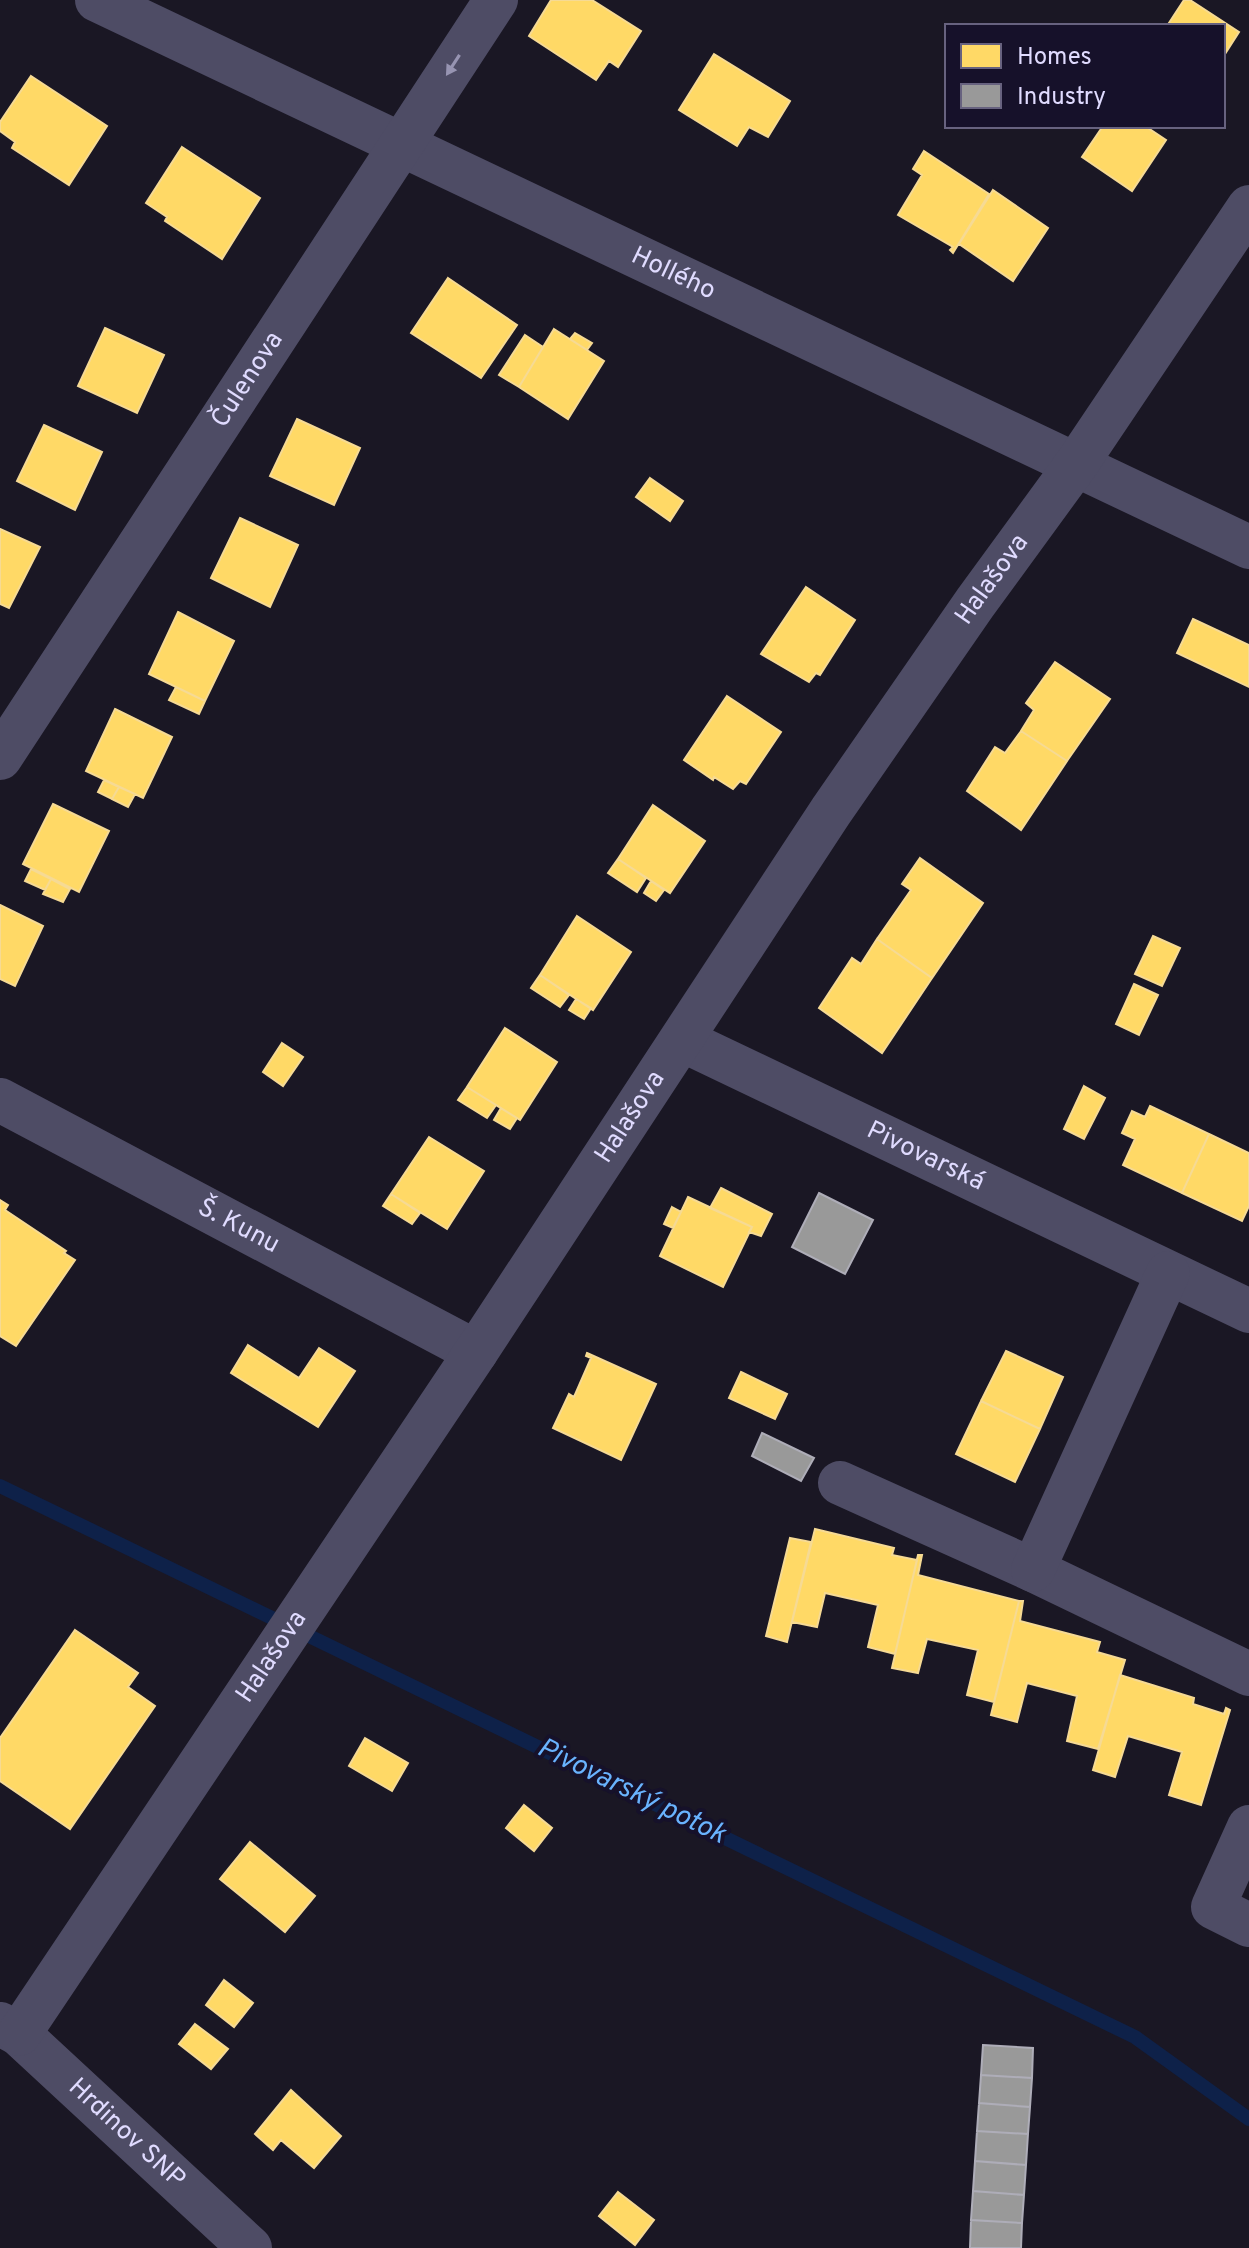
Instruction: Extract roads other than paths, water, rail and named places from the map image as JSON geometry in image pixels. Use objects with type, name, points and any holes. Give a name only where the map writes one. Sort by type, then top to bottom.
[{"type":"street","name":"Hollého","points":[[97,0],[1249,547]]},
{"type":"street","name":"Čulenova","points":[[0,758],[496,0]]},
{"type":"street","name":"Halašova","points":[[10,2029],[281,1643],[831,811],[975,603],[1075,466],[1249,207]]},
{"type":"street","name":"Pivovarská","points":[[682,1040],[1249,1311]]},
{"type":"street","name":"Š. Kunu","points":[[0,1100],[476,1352]]},
{"type":"street","points":[[1033,1570],[1168,1273]]},
{"type":"street","points":[[840,1483],[1033,1570],[1249,1674]]},
{"type":"street","points":[[1249,1827],[1213,1907],[1249,1925]]},
{"type":"street","name":"Hrdinov SNP","points":[[10,2029],[250,2248]]},
{"type":"waterway","name":"Pivovarský potok","points":[[0,1486],[1135,2037],[1249,2119]]}]
